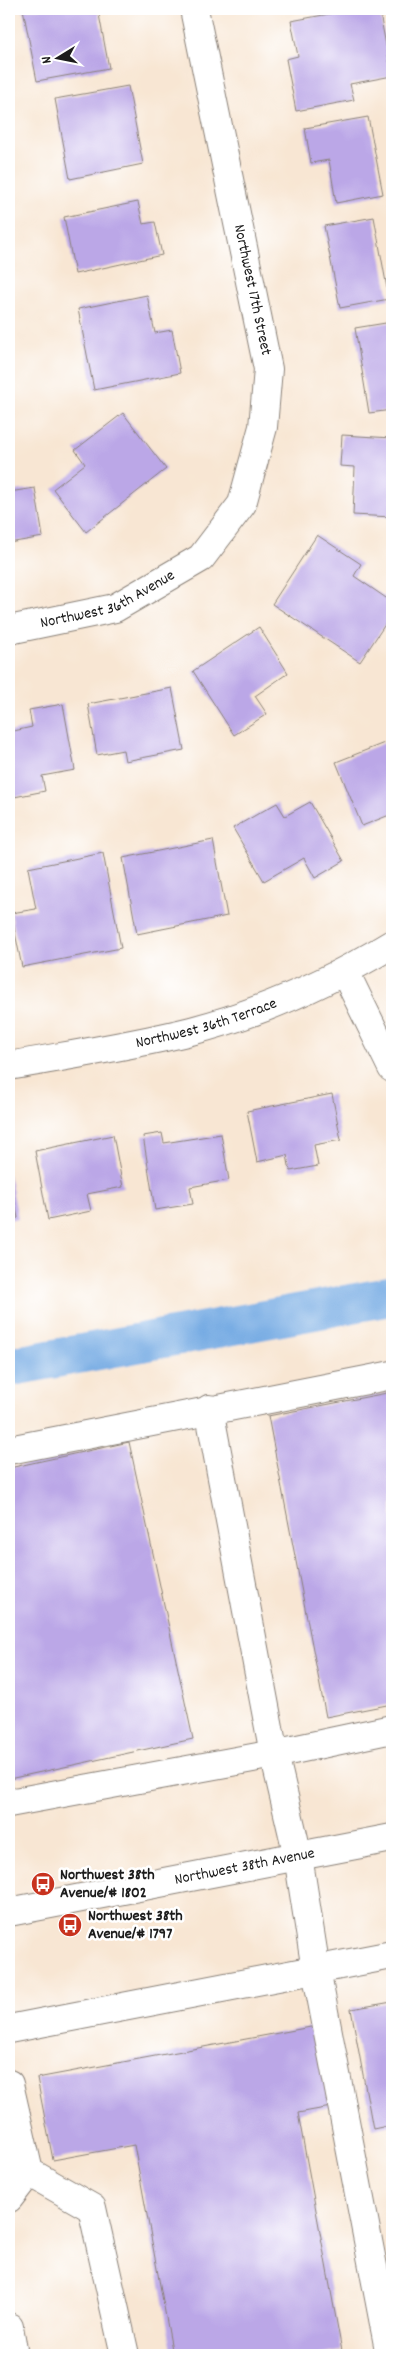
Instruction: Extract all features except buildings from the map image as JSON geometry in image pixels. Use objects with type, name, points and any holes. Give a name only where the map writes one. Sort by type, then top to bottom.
[{"type":"street","name":"Northwest 17th Street","points":[[194,9],[268,369],[263,427],[242,504],[201,558]]},
{"type":"street","name":"Northwest 36th Avenue","points":[[9,630],[115,608],[201,558]]},
{"type":"street","name":"Northwest 36th Terrace","points":[[9,1066],[192,1030],[256,1010],[345,972],[392,944]]},
{"type":"street","points":[[345,972],[392,1068]]},
{"type":"street","points":[[9,1450],[209,1409],[392,1376]]},
{"type":"street","points":[[209,1409],[274,1754],[298,1856],[316,1970],[390,2355]]},
{"type":"street","points":[[9,1802],[274,1754],[392,1729]]},
{"type":"street","name":"Northwest 38th Avenue","points":[[9,1912],[392,1838]]},
{"type":"street","points":[[9,2029],[392,1955]]},
{"type":"street","points":[[9,2084],[29,2172],[92,2208],[125,2355]]},
{"type":"street","points":[[9,2198],[29,2172]]},
{"type":"street","points":[[9,2326],[14,2355]]},
{"type":"waterway","points":[[9,1367],[392,1296]]},
{"type":"place","name":"Northwest 38th Avenue/# 1802","points":[[43,1884]]},
{"type":"place","name":"Northwest 38th Avenue/# 1797","points":[[70,1925]]}]
